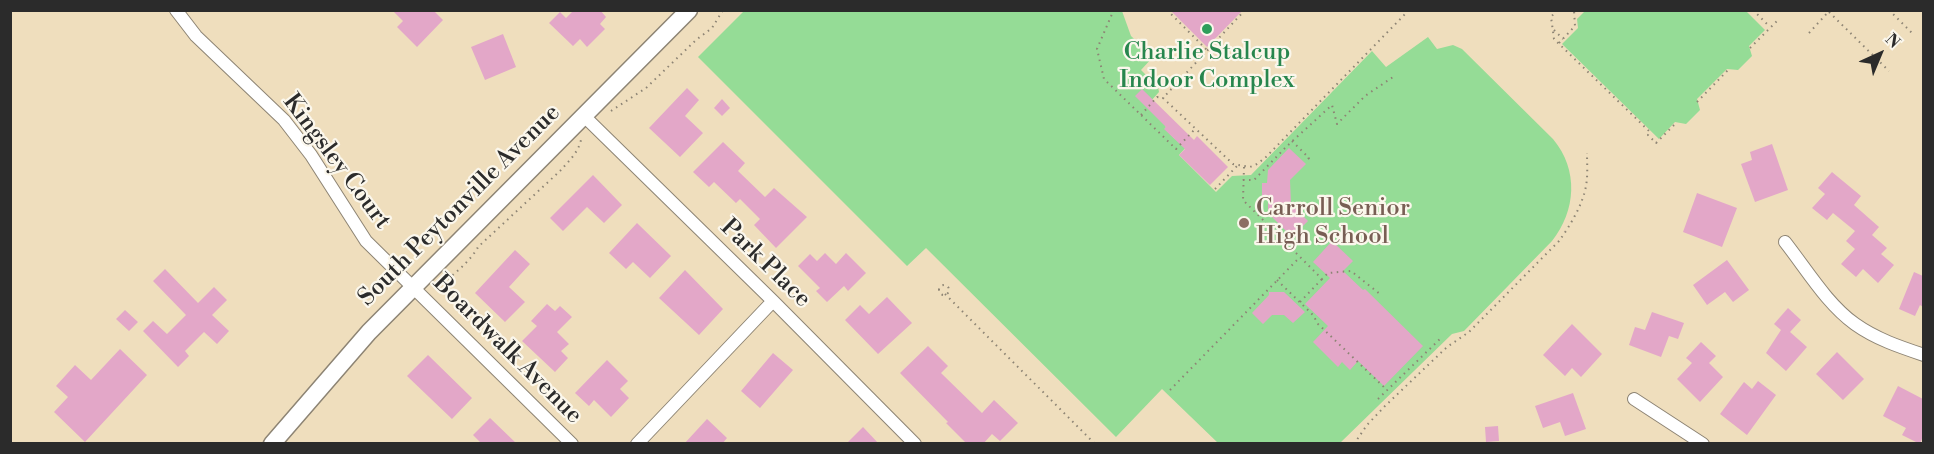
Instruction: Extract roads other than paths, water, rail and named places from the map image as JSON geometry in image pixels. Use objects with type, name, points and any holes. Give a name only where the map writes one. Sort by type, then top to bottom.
[{"type":"street","name":"Kingsley Court","points":[[176,10],[196,36],[284,120],[311,155],[366,241],[417,290]]},
{"type":"street","name":"South Peytonville Avenue","points":[[272,444],[369,332],[417,290],[588,120],[689,10]]},
{"type":"street","name":"Park Place","points":[[588,120],[915,444]]},
{"type":"street","points":[[1785,242],[1835,306],[1854,323],[1887,342],[1923,356]]},
{"type":"street","name":"Boardwalk Avenue","points":[[417,290],[572,444]]},
{"type":"street","points":[[637,444],[773,301]]},
{"type":"street","points":[[1634,399],[1704,444]]},
{"type":"place","name":"Charlie Stalcup Indoor Complex","points":[[1207,29]]},
{"type":"place","name":"Carroll Senior High School","points":[[1244,223]]}]
